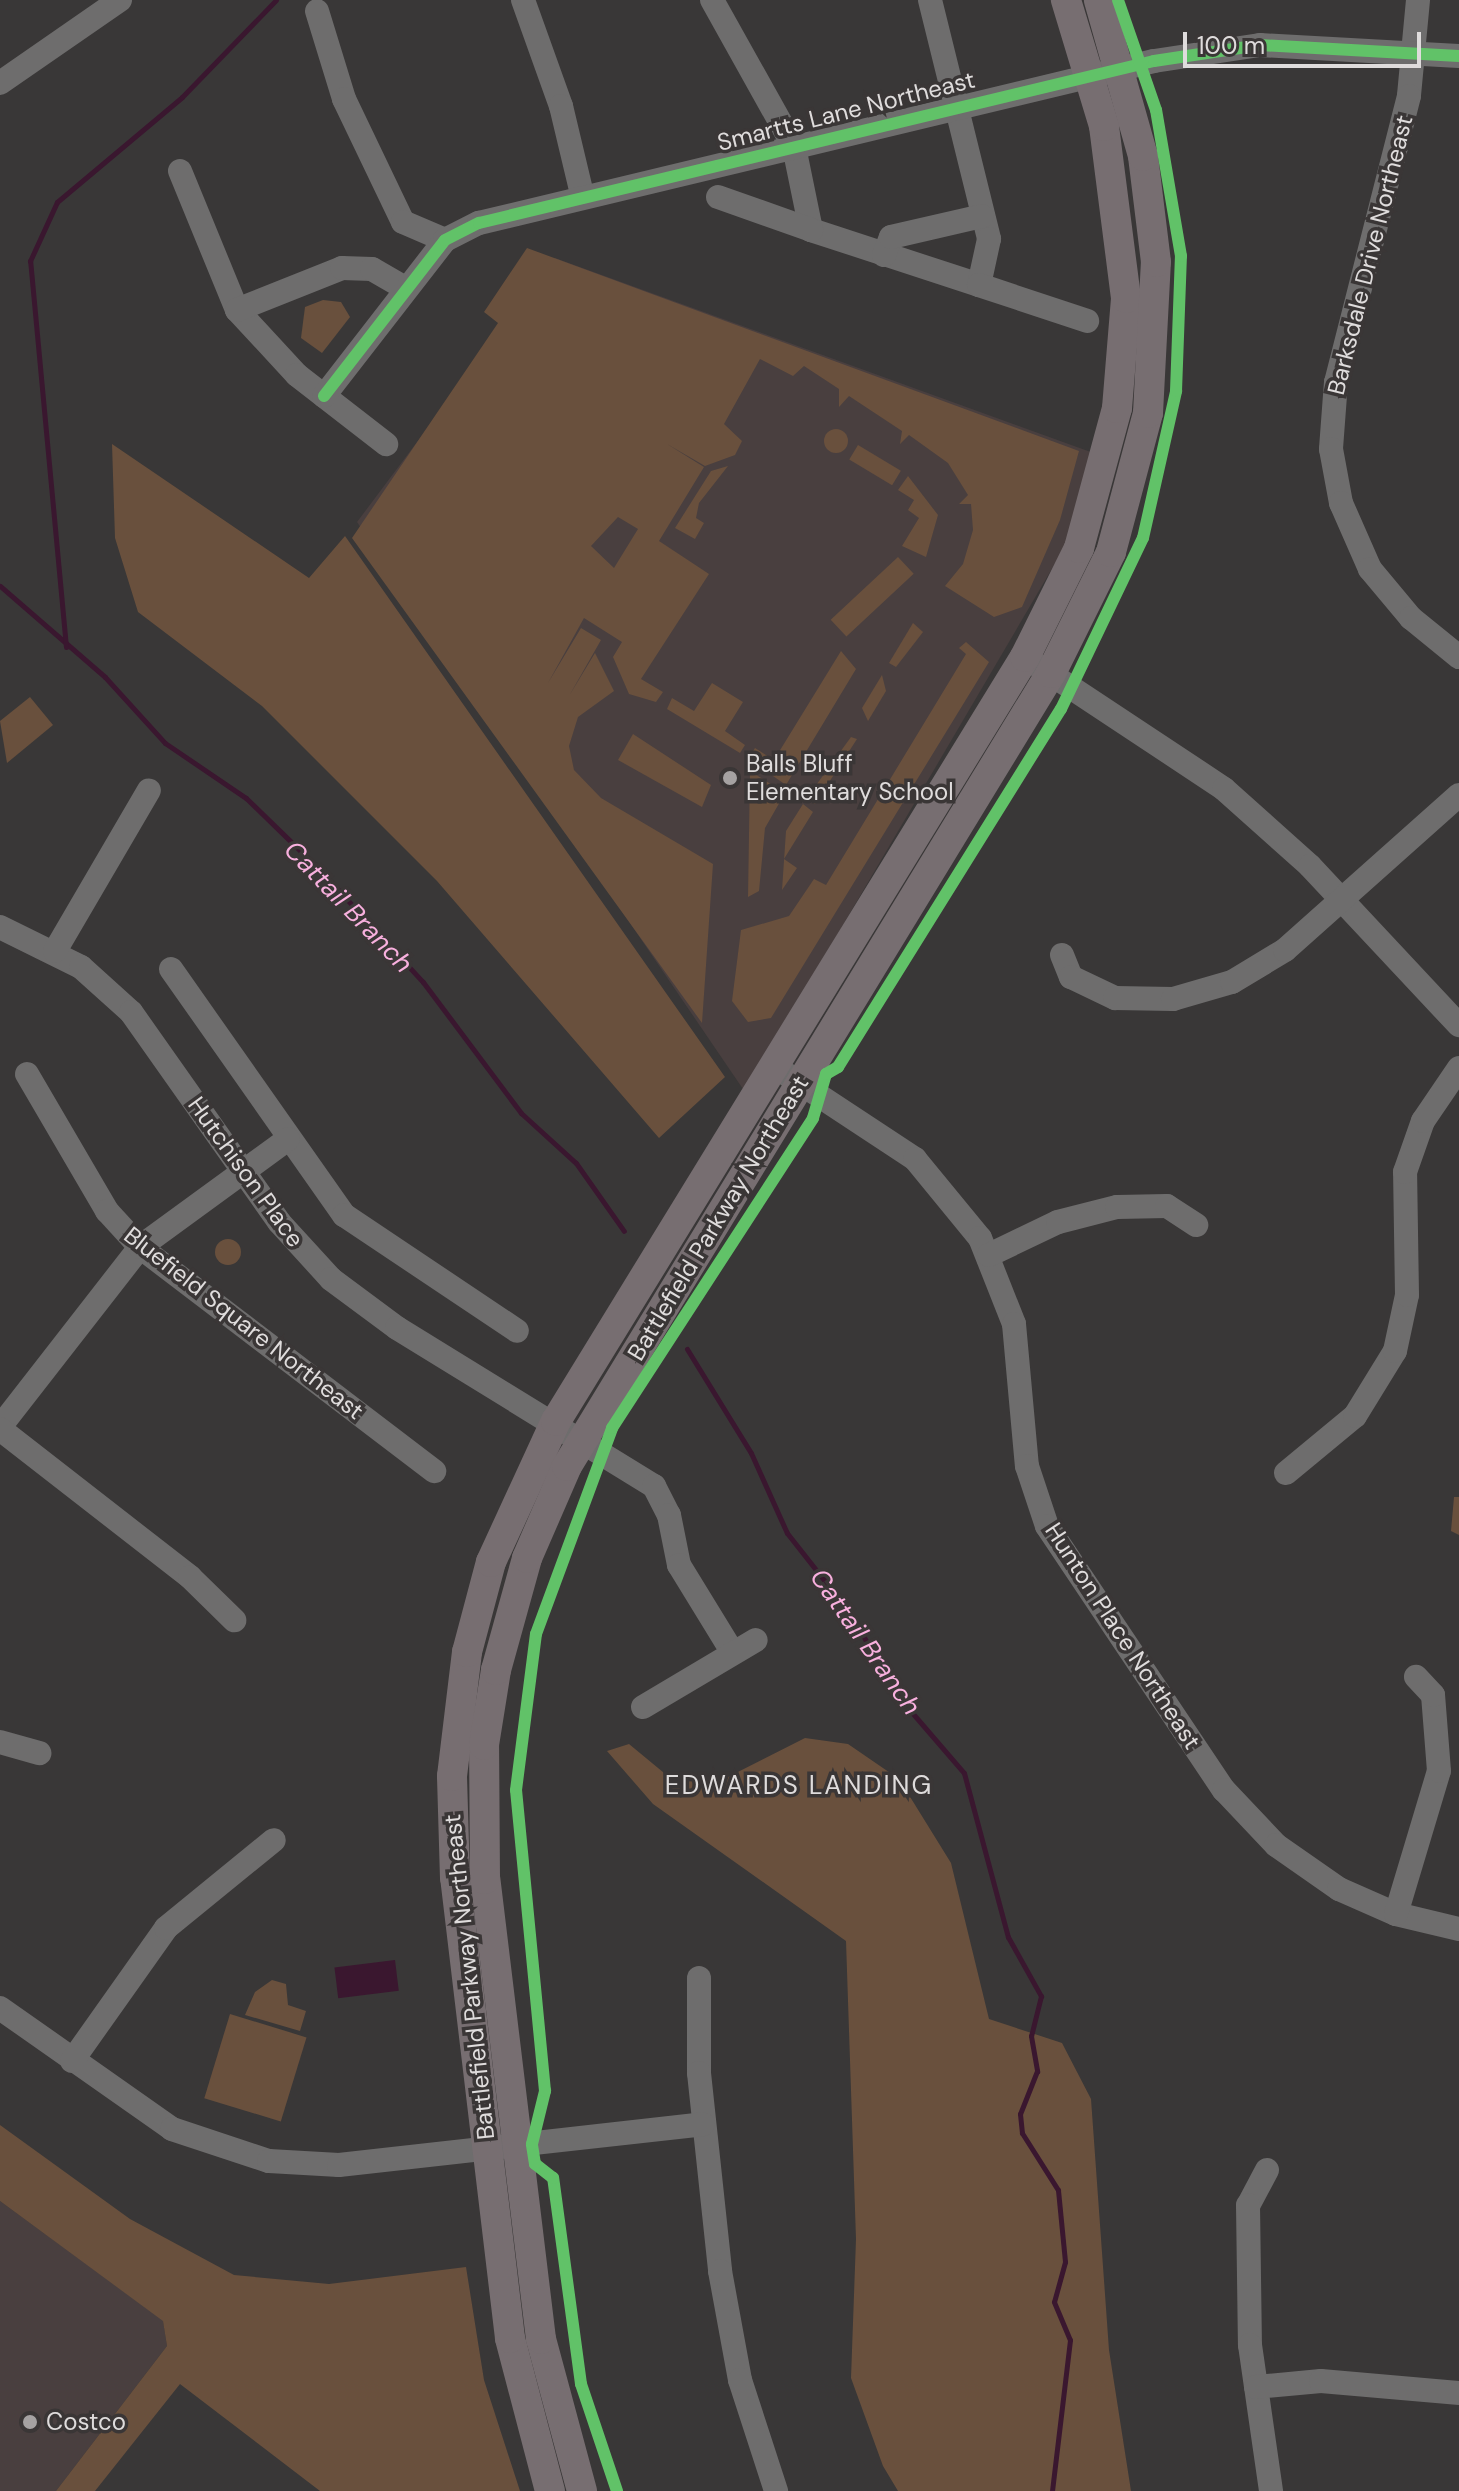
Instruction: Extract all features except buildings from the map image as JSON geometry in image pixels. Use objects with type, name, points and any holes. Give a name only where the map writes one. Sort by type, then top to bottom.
[{"type":"main road","name":"Battlefield Parkway Northeast","points":[[550,2491],[510,2338],[451,1830],[454,1748],[491,1562],[556,1421],[1025,657],[1093,506],[1122,367],[1123,239],[1090,75],[1066,0]]},
{"type":"main road","name":"Battlefield Parkway Northeast","points":[[582,2491],[541,2339],[485,1879],[484,1745],[516,1591],[583,1439],[1051,673],[1124,517],[1154,372],[1152,214],[1119,69],[1099,0]]},
{"type":"street","points":[[0,83],[120,0]]},
{"type":"street","points":[[523,0],[561,106],[582,194]]},
{"type":"street","name":"Smartts Lane Northeast","points":[[712,0],[794,147]]},
{"type":"street","name":"Smartts Lane Northeast","points":[[930,0],[956,106]]},
{"type":"street","name":"Barksdale Drive Northeast","points":[[1418,0],[1415,52],[1336,382],[1331,449],[1341,503],[1370,569],[1411,618],[1459,657]]},
{"type":"street","points":[[317,11],[344,99],[403,222],[445,240]]},
{"type":"street","name":"Smartts Lane Northeast","points":[[324,396],[445,240],[479,223],[582,194],[1119,69],[1260,45],[1459,56]]},
{"type":"street","points":[[956,106],[989,239],[979,285]]},
{"type":"street","points":[[794,147],[811,230]]},
{"type":"street","points":[[180,171],[237,310],[324,396],[386,444]]},
{"type":"street","points":[[718,197],[1087,321]]},
{"type":"street","points":[[884,255],[891,237],[982,216]]},
{"type":"street","points":[[237,310],[342,268],[372,269],[406,289]]},
{"type":"street","points":[[1025,657],[1224,789],[1343,902],[1459,1025]]},
{"type":"street","points":[[55,951],[149,790]]},
{"type":"street","points":[[1062,955],[1071,977],[1093,993],[1173,999],[1260,967],[1343,902],[1459,795]]},
{"type":"street","name":"Hutchison Place","points":[[0,927],[55,951],[131,1012],[304,1253],[363,1305],[556,1421],[654,1486],[669,1515],[679,1565],[733,1653]]},
{"type":"street","points":[[171,969],[288,1139],[364,1232],[517,1331]]},
{"type":"street","name":"Hunton Place Northeast","points":[[774,1066],[915,1159],[989,1255],[1014,1324],[1027,1466],[1062,1552],[1249,1819],[1306,1869],[1396,1914],[1459,1929]]},
{"type":"street","points":[[1286,1473],[1355,1416],[1395,1351],[1407,1295],[1405,1172],[1423,1121],[1459,1068]]},
{"type":"street","name":"Bluefield Square Northeast","points":[[27,1074],[107,1211],[140,1247],[434,1471]]},
{"type":"street","points":[[234,1620],[190,1577],[0,1428],[140,1247],[288,1139]]},
{"type":"street","points":[[989,1255],[1058,1222],[1117,1207],[1167,1206],[1196,1225]]},
{"type":"street","points":[[643,1707],[756,1640]]},
{"type":"street","points":[[1396,1914],[1439,1771],[1433,1695],[1416,1677]]},
{"type":"street","points":[[0,1742],[39,1753]]},
{"type":"street","points":[[72,2061],[166,1928],[274,1840]]},
{"type":"street","points":[[699,1978],[703,2124],[728,2326],[776,2491]]},
{"type":"street","points":[[0,2008],[172,2129],[269,2161],[339,2165],[703,2124]]},
{"type":"street","points":[[1267,2170],[1248,2205],[1256,2387],[1271,2491]]},
{"type":"street","points":[[1256,2387],[1321,2381],[1459,2393]]},
{"type":"shaded area","points":[[527,248],[1079,451],[1060,520],[1022,607],[994,617],[945,586],[963,564],[973,530],[971,504],[959,504],[968,495],[948,463],[909,435],[900,444],[902,431],[849,396],[839,407],[839,389],[804,366],[793,376],[760,359],[724,424],[742,441],[735,455],[705,466],[667,444],[704,467],[659,541],[709,574],[641,679],[663,692],[656,702],[629,694],[613,657],[622,642],[584,618],[548,683],[581,628],[601,640],[569,696],[595,653],[614,691],[578,717],[569,746],[574,770],[601,798],[713,864],[702,1023],[352,538],[498,323],[484,312]],"holes":[[[618,517],[638,529],[614,568],[591,546]]]},
{"type":"shaded area","name":"Balls Bluff Elementary School","points":[[555,258],[1099,455],[1070,538],[745,1092],[357,522]]},
{"type":"shaded area","points":[[323,300],[341,302],[350,317],[322,353],[301,338],[305,307]]},
{"type":"shaded area","points":[[836,429],[847,436],[848,441],[841,452],[836,453],[825,446],[824,441],[831,430]]},
{"type":"shaded area","points":[[112,444],[309,578],[345,536],[725,1077],[659,1138],[437,881],[262,706],[138,612],[115,538]]},
{"type":"shaded area","points":[[858,445],[901,471],[892,485],[849,460]]},
{"type":"shaded area","points":[[728,466],[699,503],[696,518],[704,523],[695,539],[675,528],[711,471]]},
{"type":"shaded area","points":[[908,476],[938,515],[926,557],[902,546],[919,518],[908,510],[914,500],[898,490]]},
{"type":"shaded area","points":[[898,557],[914,574],[846,637],[831,620]]},
{"type":"shaded area","points":[[913,623],[923,632],[896,667],[889,663]]},
{"type":"shaded area","points":[[966,642],[989,662],[771,1018],[748,1022],[732,1001],[741,930],[789,916],[814,879],[826,885],[966,654],[959,648]]},
{"type":"shaded area","points":[[841,651],[856,669],[786,785],[748,759],[755,748],[774,760]]},
{"type":"shaded area","points":[[882,675],[886,691],[868,721],[862,708]]},
{"type":"shaded area","points":[[712,683],[743,702],[725,731],[745,745],[740,753],[667,709],[672,698],[694,711]]},
{"type":"shaded area","points":[[30,697],[53,725],[7,763],[0,721]]},
{"type":"shaded area","points":[[633,734],[711,785],[702,807],[618,760]]},
{"type":"shaded area","points":[[851,737],[857,739],[815,804],[806,799]]},
{"type":"shaded area","points":[[750,771],[785,793],[765,828],[759,891],[748,897]]},
{"type":"shaded area","points":[[803,804],[813,812],[784,859],[786,831]]},
{"type":"shaded area","points":[[784,859],[797,868],[782,890]]},
{"type":"shaded area","points":[[228,1239],[237,1243],[241,1252],[237,1261],[228,1265],[219,1261],[215,1252],[219,1243]]},
{"type":"shaded area","points":[[1454,1497],[1459,1497],[1459,1535],[1451,1531]]},
{"type":"shaded area","points":[[805,1738],[848,1744],[899,1779],[951,1863],[989,2019],[1062,2043],[1091,2099],[1109,2350],[1131,2491],[898,2491],[883,2466],[851,2378],[856,2239],[846,1941],[653,1804],[607,1751],[629,1744],[675,1782],[722,1780]]},
{"type":"shaded area","points":[[395,1960],[399,1991],[338,1998],[334,1967]]},
{"type":"shaded area","points":[[272,1980],[286,1984],[288,2005],[306,2011],[300,2031],[245,2015],[255,1992]]},
{"type":"shaded area","points":[[230,2014],[307,2037],[281,2122],[204,2098]]},
{"type":"shaded area","points":[[0,2125],[130,2219],[234,2275],[329,2284],[466,2267],[484,2380],[520,2491],[320,2491],[180,2384],[95,2491],[56,2491],[167,2346],[163,2321],[0,2201]]},
{"type":"shaded area","points":[[0,2201],[163,2320],[167,2346],[56,2491],[0,2491]]},
{"type":"waterway","points":[[66,647],[30,261],[57,202],[182,97],[276,0]]},
{"type":"waterway","name":"Cattail Branch","points":[[0,586],[105,677],[165,743],[246,798],[319,869],[423,982],[521,1113],[576,1163],[624,1231]]},
{"type":"waterway","name":"Cattail Branch","points":[[687,1349],[751,1453],[787,1533],[854,1618],[890,1687],[964,1773],[1008,1937],[1041,1996],[1031,2036],[1037,2071],[1020,2114],[1022,2133],[1058,2190],[1065,2262],[1054,2302],[1070,2340],[1052,2491]]},
{"type":"cycle path","points":[[617,2491],[581,2384],[553,2178],[535,2164],[532,2144],[545,2091],[516,1790],[536,1634],[612,1428],[813,1118],[826,1074],[838,1067],[1061,709],[1143,538],[1176,391],[1181,256],[1156,110],[1118,0]]},
{"type":"cycle path","points":[[324,396],[445,240],[479,223],[1154,61],[1260,45],[1459,56]]},
{"type":"place","name":"Balls Bluff Elementary School","points":[[730,778]]},
{"type":"place","name":"Costco","points":[[30,2422]]},
{"type":"district","name":"EDWARDS LANDING","points":[[799,1786]]}]
